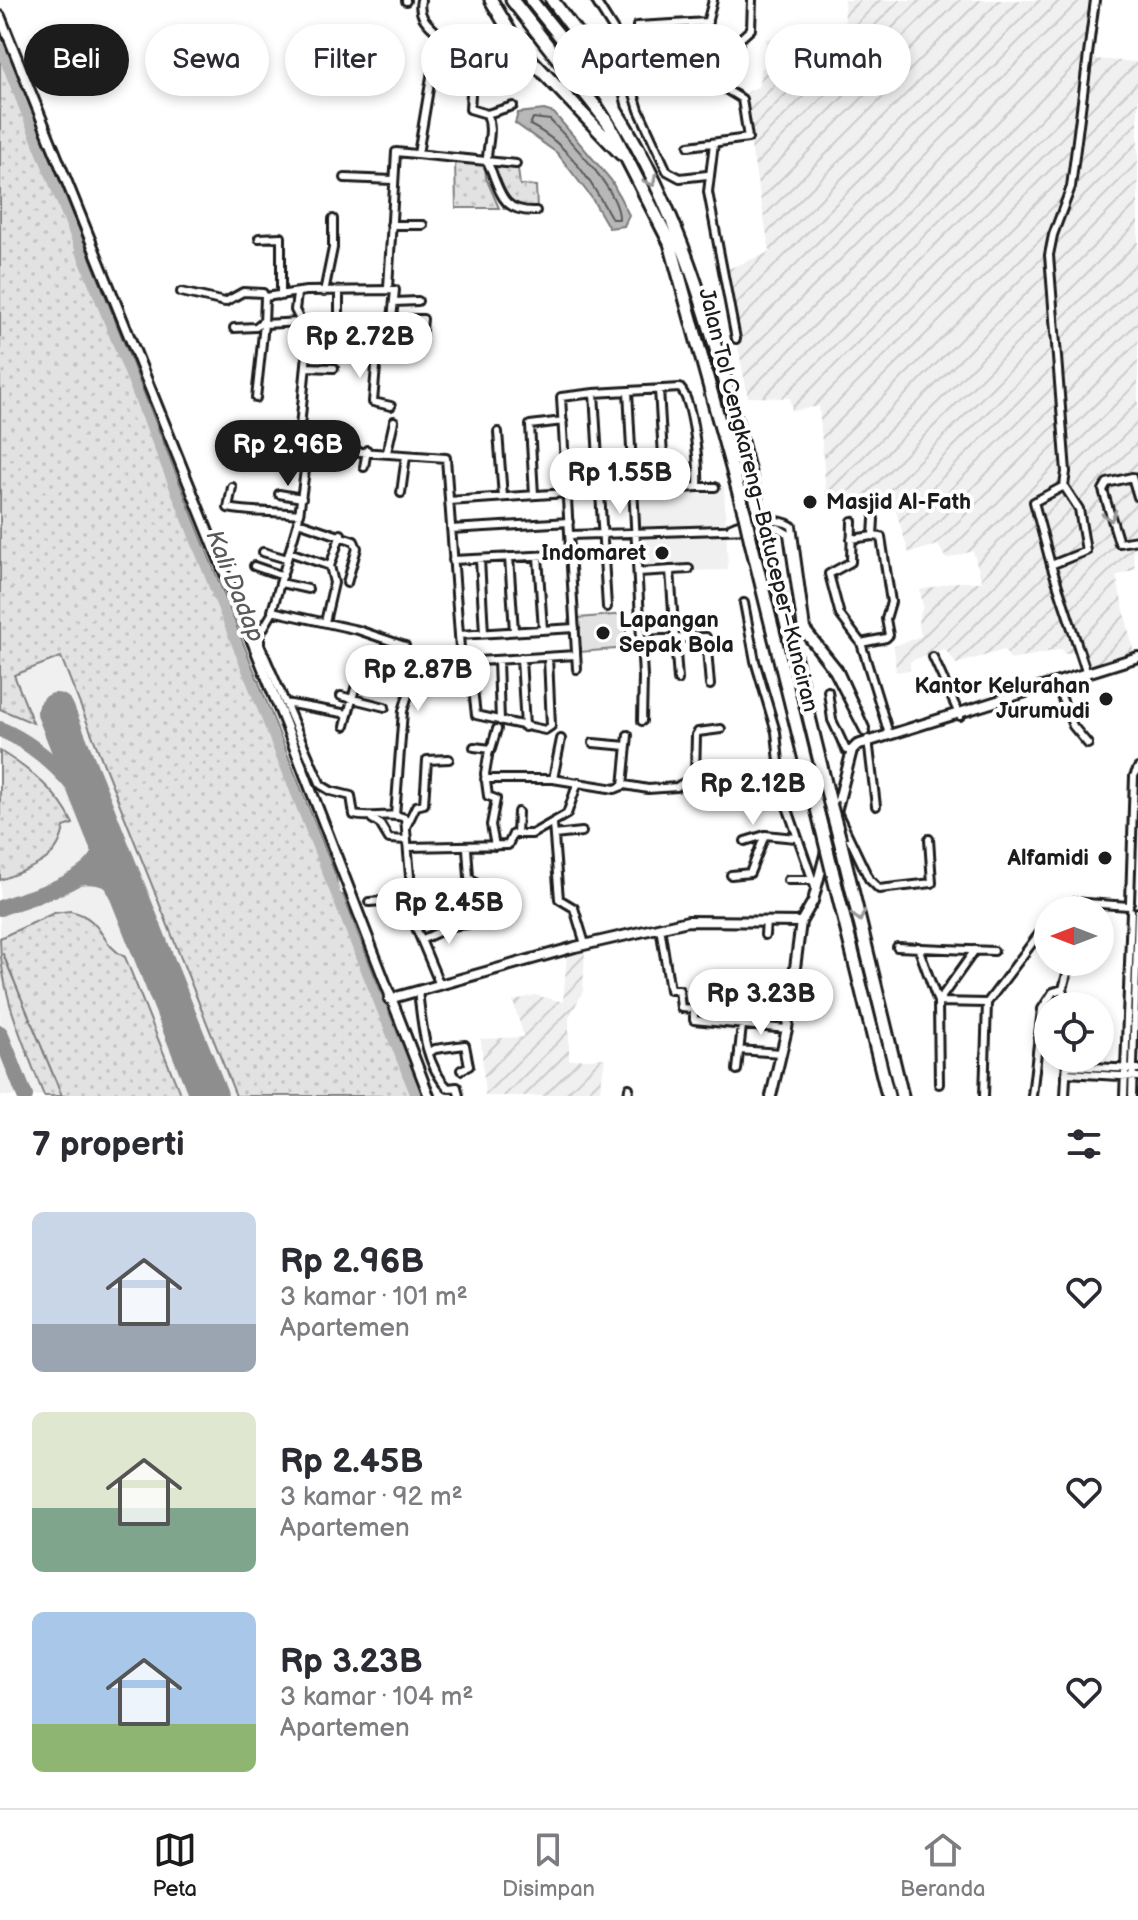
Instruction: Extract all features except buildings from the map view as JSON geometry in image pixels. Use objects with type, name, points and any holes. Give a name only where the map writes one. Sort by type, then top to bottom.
[{"type":"highway","points":[[491,0],[519,47],[627,160]]},
{"type":"highway","name":"Jalan Tol Cengkareng–Batuceper–Kunciran","points":[[512,0],[609,124],[670,243],[745,515],[888,1096]]},
{"type":"highway","name":"Jalan Tol Cengkareng–Batuceper–Kunciran","points":[[531,0],[616,111],[680,236],[708,320],[759,511],[902,1096]]},
{"type":"highway","points":[[552,0],[607,74],[616,111]]},
{"type":"main road","points":[[0,16],[285,723],[429,1096]]},
{"type":"main road","points":[[771,1096],[787,1029],[801,922],[816,890],[852,750],[867,736],[889,734],[960,716],[1138,657]]},
{"type":"main road","points":[[389,999],[585,944],[660,927],[711,919],[801,922]]},
{"type":"street","points":[[421,0],[419,9],[429,24]]},
{"type":"street","points":[[595,0],[610,24]]},
{"type":"street","points":[[672,24],[708,22],[713,0]]},
{"type":"street","points":[[749,31],[752,0]]},
{"type":"street","points":[[1051,565],[1086,551],[1079,509],[1064,486],[1066,472],[1050,246],[1071,187],[1095,0]]},
{"type":"street","points":[[418,154],[428,96]]},
{"type":"street","points":[[471,96],[470,109],[487,114],[513,106]]},
{"type":"street","points":[[637,96],[639,110],[667,171],[680,178],[707,175]]},
{"type":"street","points":[[689,146],[748,138],[742,99],[735,96]]},
{"type":"street","points":[[487,114],[491,132],[487,162],[502,200],[524,212],[536,211]]},
{"type":"street","points":[[714,143],[707,175],[719,257],[736,339]]},
{"type":"street","points":[[388,288],[396,152],[516,164]]},
{"type":"street","points":[[345,178],[393,180]]},
{"type":"street","points":[[324,292],[333,248],[333,219]]},
{"type":"street","points":[[391,225],[423,225]]},
{"type":"street","points":[[259,238],[281,237],[281,296]]},
{"type":"street","points":[[265,297],[388,288],[395,290],[392,319]]},
{"type":"street","points":[[181,292],[225,302],[243,292],[263,293],[256,398]]},
{"type":"street","points":[[339,292],[339,320]]},
{"type":"street","points":[[297,294],[295,310],[301,322]]},
{"type":"street","points":[[394,302],[418,301]]},
{"type":"street","points":[[380,319],[373,402],[391,406]]},
{"type":"street","points":[[234,328],[256,327],[263,323],[423,319],[421,340]]},
{"type":"street","points":[[310,322],[299,438],[308,448],[446,458],[461,662],[470,664],[576,655]]},
{"type":"street","points":[[306,367],[334,368]]},
{"type":"street","points":[[577,669],[562,396],[680,388],[685,393],[694,432],[698,487]]},
{"type":"street","points":[[659,389],[665,490]]},
{"type":"street","points":[[628,391],[641,640],[642,721]]},
{"type":"street","points":[[594,393],[607,607]]},
{"type":"street","points":[[387,452],[394,421]]},
{"type":"street","points":[[534,495],[530,425],[563,421]]},
{"type":"street","points":[[498,432],[503,497]]},
{"type":"street","points":[[308,448],[299,518],[273,612],[259,638],[321,785],[351,796],[354,815],[380,824],[389,839],[467,848],[508,845],[513,834],[532,834],[542,826],[553,824],[567,814],[578,782]]},
{"type":"street","points":[[364,467],[367,450]]},
{"type":"street","points":[[401,493],[406,456]]},
{"type":"street","points":[[1138,497],[1132,477],[1107,483],[1103,490],[1119,543],[1138,540]]},
{"type":"street","points":[[1064,486],[1034,502],[1087,674]]},
{"type":"street","points":[[232,487],[228,508],[255,514],[264,510],[299,518],[352,537],[356,544],[347,583]]},
{"type":"street","points":[[634,491],[715,487]]},
{"type":"street","points":[[449,501],[567,493]]},
{"type":"street","points":[[279,494],[302,498]]},
{"type":"street","points":[[873,536],[874,519]]},
{"type":"street","points":[[570,535],[731,527],[739,523],[779,521],[792,526],[806,629],[838,669],[867,736],[876,806]]},
{"type":"street","points":[[852,521],[851,562],[829,574],[840,615],[861,643],[889,734]]},
{"type":"street","points":[[451,529],[569,522]]},
{"type":"street","points":[[325,622],[334,583],[330,566],[341,534]]},
{"type":"street","points":[[851,539],[881,536],[891,602],[886,619],[889,635],[861,643]]},
{"type":"street","points":[[263,552],[330,566]]},
{"type":"street","points":[[453,560],[571,554]]},
{"type":"street","points":[[538,556],[543,630]]},
{"type":"street","points":[[509,557],[514,631]]},
{"type":"street","points":[[480,559],[484,633]]},
{"type":"street","points":[[254,566],[308,589]]},
{"type":"street","points":[[638,572],[689,569]]},
{"type":"street","points":[[670,570],[678,680]]},
{"type":"street","points":[[744,603],[755,661],[772,712],[778,771],[796,838],[816,890]]},
{"type":"street","points":[[273,612],[325,622],[405,646],[404,669],[411,685],[403,711],[395,816]]},
{"type":"street","points":[[459,635],[575,628]]},
{"type":"street","points":[[641,640],[706,637],[710,685]]},
{"type":"street","points":[[470,664],[474,713],[545,730],[551,726],[548,657]]},
{"type":"street","points":[[933,657],[960,716]]},
{"type":"street","points":[[521,658],[525,727]]},
{"type":"street","points":[[498,660],[500,721]]},
{"type":"street","points":[[345,726],[357,681]]},
{"type":"street","points":[[1056,684],[1073,726],[1088,744]]},
{"type":"street","points":[[828,691],[837,736],[846,750],[852,750]]},
{"type":"street","points":[[341,696],[385,707]]},
{"type":"street","points":[[285,703],[348,714]]},
{"type":"street","points":[[495,846],[491,825],[496,799],[488,796],[485,779],[489,750],[497,729]]},
{"type":"street","points":[[695,777],[696,735],[721,729]]},
{"type":"street","points":[[623,786],[628,735]]},
{"type":"street","points":[[553,779],[561,739]]},
{"type":"street","points":[[593,743],[627,746]]},
{"type":"street","points":[[474,747],[489,750]]},
{"type":"street","points":[[406,827],[416,806],[424,804],[427,760],[449,759]]},
{"type":"street","points":[[1132,1096],[1138,768]]},
{"type":"street","points":[[485,779],[553,779],[615,789],[623,786],[669,788],[695,777],[778,771]]},
{"type":"street","points":[[517,834],[518,812]]},
{"type":"street","points":[[838,814],[869,879],[879,889],[932,883],[929,839]]},
{"type":"street","points":[[372,819],[403,816],[414,923],[440,985]]},
{"type":"street","points":[[553,824],[559,899],[574,908],[585,944]]},
{"type":"street","points":[[554,835],[582,832]]},
{"type":"street","points":[[745,841],[765,835],[796,838]]},
{"type":"street","points":[[731,875],[750,873],[765,835]]},
{"type":"street","points":[[467,848],[469,877],[486,894],[488,916]]},
{"type":"street","points":[[788,880],[811,880]]},
{"type":"street","points":[[369,902],[411,899]]},
{"type":"street","points":[[1114,905],[1134,907]]},
{"type":"street","points":[[765,935],[766,921]]},
{"type":"street","points":[[423,939],[452,926],[468,924]]},
{"type":"street","points":[[660,927],[670,990],[679,990],[682,1009],[694,1009],[695,1020],[787,1029]]},
{"type":"street","points":[[984,1096],[987,1003],[1034,941]]},
{"type":"street","points":[[897,947],[994,951]]},
{"type":"street","points":[[918,947],[938,1002],[939,1084]]},
{"type":"street","points":[[938,1002],[975,950]]},
{"type":"street","points":[[1064,992],[1066,976]]},
{"type":"street","points":[[1032,1096],[1042,1009],[1055,990],[1063,989]]},
{"type":"street","points":[[418,991],[436,1074],[448,1088],[457,1087],[459,1096]]},
{"type":"street","points":[[938,1002],[987,1003]]},
{"type":"street","points":[[737,1070],[742,1026]]},
{"type":"street","points":[[429,1053],[435,1049],[465,1045],[469,1066],[461,1070]]},
{"type":"street","points":[[739,1050],[781,1053]]},
{"type":"street","points":[[1065,1096],[1067,1072]]},
{"type":"street","points":[[1124,1096],[1131,1073]]},
{"type":"shaded area","points":[[844,0],[1099,0],[1092,59],[1138,62],[1138,547],[1133,549],[1135,569],[1116,576],[1134,653],[1086,671],[1077,652],[1064,654],[1062,649],[1011,660],[1004,650],[956,664],[945,649],[910,661],[910,670],[896,672],[894,646],[921,636],[918,620],[923,607],[920,590],[955,582],[982,582],[973,551],[946,559],[938,545],[909,553],[890,492],[827,506],[819,406],[792,411],[790,398],[748,397],[723,271],[770,252],[743,102],[749,91],[759,86],[760,69],[765,66],[765,96],[911,96],[911,24],[836,24],[845,22]]},
{"type":"shaded area","points":[[0,23],[24,83],[24,96],[29,96],[343,884],[339,893],[347,894],[384,992],[382,1003],[388,1004],[426,1096],[0,1096]]},
{"type":"shaded area","points":[[0,31],[420,1096],[236,1096],[61,657],[14,675],[33,723],[0,709]]},
{"type":"shaded area","points":[[455,160],[485,163],[486,178],[499,208],[456,208]]},
{"type":"shaded area","points":[[489,165],[518,169],[520,185],[536,186],[537,209],[504,209]]},
{"type":"shaded area","points":[[724,486],[728,570],[638,572],[633,494]]},
{"type":"shaded area","name":"Lapangan Sepak Bola","points":[[625,614],[627,648],[580,652],[579,618]]},
{"type":"shaded area","points":[[0,751],[42,782],[60,802],[73,824],[64,827],[56,849],[49,856],[32,867],[0,880]]},
{"type":"shaded area","points":[[70,911],[89,919],[110,945],[125,957],[181,1096],[44,1096],[9,999],[0,938],[54,913]]},
{"type":"shaded area","points":[[585,949],[583,991],[569,1018],[569,1060],[605,1058],[599,1096],[485,1096],[481,1039],[524,1037],[513,1001],[535,995],[563,1002],[567,955]]},
{"type":"water","points":[[544,110],[554,113],[611,180],[629,215],[624,226],[609,228],[591,197],[557,153],[515,123],[518,113]]},
{"type":"waterway","name":"Kali Dadap","points":[[0,47],[416,1096]]},
{"type":"waterway","points":[[3,954],[62,1096]]},
{"type":"taxiway","points":[[0,729],[31,746],[58,769],[101,825]]},
{"type":"taxiway","points":[[0,908],[51,890],[85,872],[97,860],[103,846],[102,828]]},
{"type":"taxiway","points":[[78,877],[108,880],[131,901]]},
{"type":"taxiway","points":[[0,1033],[25,1096]]},
{"type":"runway","points":[[56,712],[209,1096]]},
{"type":"place","name":"Masjid Al-Fath","points":[[810,502]]},
{"type":"place","name":"Indomaret","points":[[662,553]]},
{"type":"place","name":"Lapangan Sepak Bola","points":[[603,633]]},
{"type":"place","name":"Kantor Kelurahan Jurumudi","points":[[1106,699]]},
{"type":"place","name":"Alfamidi","points":[[1105,858]]}]
